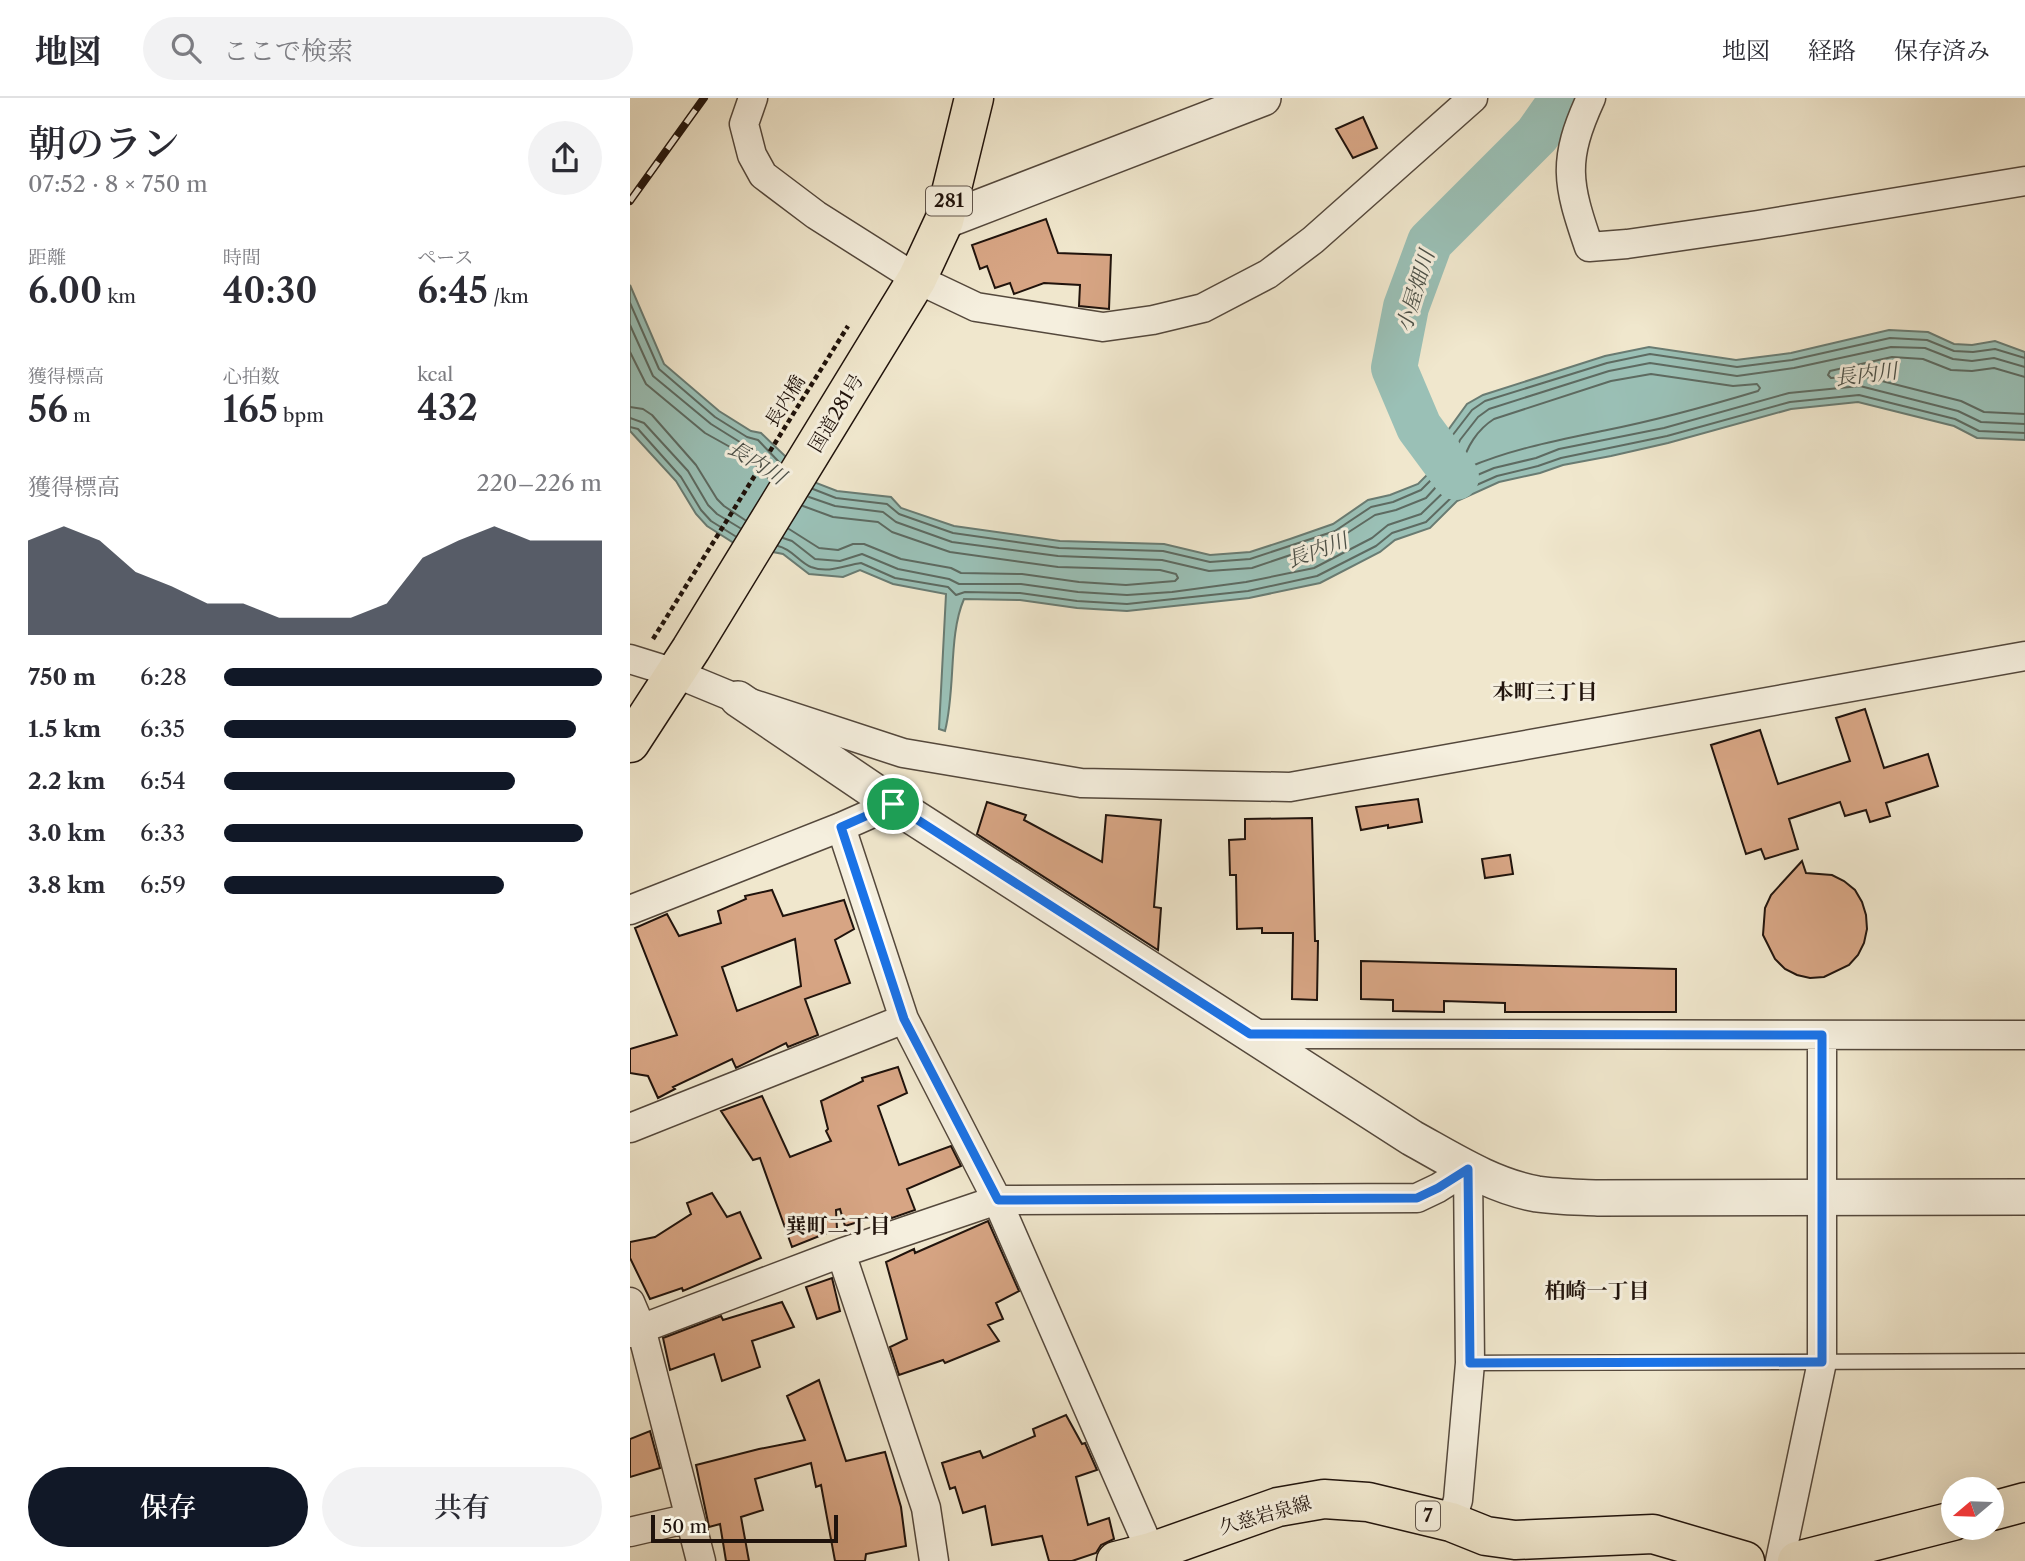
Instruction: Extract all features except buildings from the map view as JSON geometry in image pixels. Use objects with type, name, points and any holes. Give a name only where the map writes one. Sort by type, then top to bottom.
[{"type":"main road","name":"国道281号","points":[[630,743],[912,288],[944,221],[974,98]]},
{"type":"main road","name":"久慈岩泉線","points":[[1134,1556],[1278,1507],[1324,1499],[1368,1502],[1451,1522],[1486,1536],[1515,1539],[1653,1534],[1745,1561]]},
{"type":"main road","points":[[2004,1508],[2025,1502]]},
{"type":"main road","points":[[1797,1561],[1941,1524]]},
{"type":"street","points":[[753,98],[744,124],[752,155],[763,175],[912,288],[976,307],[1103,327],[1153,320],[1203,308],[1268,274],[1313,240],[1473,98]]},
{"type":"street","points":[[944,221],[1203,111],[1263,98]]},
{"type":"street","points":[[1591,98],[1577,129],[1569,169],[1576,210],[1589,247],[1758,225],[2025,181]]},
{"type":"street","points":[[738,699],[903,753],[1081,783],[1290,787],[2025,656]]},
{"type":"street","points":[[634,661],[683,661],[893,804],[1412,1138],[1499,1183],[1537,1194],[1598,1198],[2025,1197]]},
{"type":"street","points":[[630,910],[893,804]]},
{"type":"street","points":[[841,827],[904,1019],[998,1200],[1134,1556]]},
{"type":"street","points":[[630,1128],[904,1019]]},
{"type":"street","points":[[1250,1034],[2025,1035]]},
{"type":"street","points":[[1780,1561],[1822,1362],[1822,1035]]},
{"type":"street","points":[[635,1330],[841,1253],[998,1200],[1417,1198],[1468,1169]]},
{"type":"street","points":[[1451,1522],[1458,1500],[1470,1363],[1468,1169]]},
{"type":"street","points":[[841,1253],[926,1507],[934,1561]]},
{"type":"street","points":[[630,1302],[635,1330],[701,1561]]},
{"type":"street","points":[[630,1532],[690,1518]]},
{"type":"lane","points":[[1470,1363],[2025,1361]]},
{"type":"path","name":"長内橋","points":[[634,661],[852,320]]},
{"type":"water","name":"長内川","points":[[630,285],[664,364],[719,411],[751,431],[761,433],[811,481],[837,491],[891,497],[901,508],[954,526],[1060,541],[1164,544],[1210,555],[1250,552],[1290,539],[1333,524],[1368,500],[1418,484],[1433,469],[1446,433],[1467,404],[1483,395],[1605,356],[1649,347],[1736,360],[1791,353],[1889,330],[1928,332],[1954,344],[1972,345],[1995,341],[2025,352],[2025,440],[1977,438],[1954,426],[1858,402],[1791,409],[1668,443],[1563,465],[1499,482],[1457,501],[1430,528],[1395,540],[1380,552],[1320,583],[1249,598],[1127,611],[1077,608],[1020,600],[964,599],[956,629],[945,731],[939,729],[946,594],[893,584],[860,570],[843,577],[809,574],[783,554],[737,545],[707,526],[696,514],[676,481],[630,431]]},
{"type":"waterway","name":"小屋畑川","points":[[1456,477],[1419,427],[1394,368],[1406,307],[1430,242],[1537,135],[1563,98]]},
{"type":"railway","points":[[630,201],[704,98]]},
{"type":"district","name":"本町三丁目","points":[[1545,691]]},
{"type":"district","name":"巽町二丁目","points":[[838,1225]]},
{"type":"district","name":"柏崎一丁目","points":[[1597,1290]]},
{"type":"route","points":[[893,804],[1250,1034],[1822,1035],[1822,1362],[1470,1363],[1468,1169],[1417,1198],[998,1200],[904,1019],[841,827],[893,804]]}]
